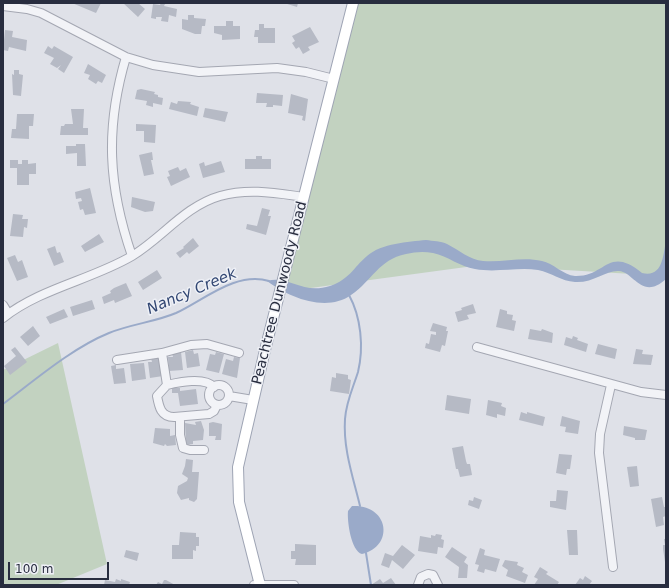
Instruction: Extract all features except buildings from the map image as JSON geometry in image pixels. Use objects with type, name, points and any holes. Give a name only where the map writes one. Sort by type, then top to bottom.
[{"type":"main road","name":"Peachtree Dunwoody Road","points":[[258,585],[239,502],[237,485],[241,449],[353,3]]},
{"type":"street","points":[[3,6],[27,9],[41,13],[126,57],[153,65],[182,70],[215,72],[277,68],[306,72],[334,80]]},
{"type":"street","points":[[126,57],[114,105],[111,154],[116,204],[132,256]]},
{"type":"street","points":[[3,305],[6,316],[33,299],[132,256],[192,210],[219,196],[237,192],[256,191],[304,197]]},
{"type":"street","points":[[117,360],[162,353],[191,345],[207,344],[239,353]]},
{"type":"street","points":[[477,347],[611,385],[641,392],[666,395]]},
{"type":"street","points":[[162,353],[167,385]]},
{"type":"street","points":[[214,387],[211,384],[199,381],[167,385],[157,396],[159,406],[163,414],[168,417],[210,414],[214,411],[217,405]]},
{"type":"street","points":[[218,385],[226,388],[229,396],[225,403],[217,405],[212,403],[209,392],[218,385]]},
{"type":"street","points":[[611,385],[600,434],[599,453],[613,567]]},
{"type":"street","points":[[229,396],[253,400]]},
{"type":"street","points":[[180,416],[180,435],[183,448],[190,450],[204,450]]},
{"type":"street","points":[[418,585],[421,577],[428,574],[433,575],[438,585]]},
{"type":"street","points":[[258,585],[294,585]]},
{"type":"green space","points":[[349,3],[666,3],[666,276],[481,265],[281,292]]},
{"type":"green space","points":[[58,343],[107,564],[56,585],[3,585],[3,370]]},
{"type":"water","points":[[426,240],[445,243],[469,257],[478,260],[535,260],[546,262],[566,274],[575,276],[594,272],[607,264],[614,262],[622,262],[631,265],[642,273],[649,274],[658,269],[661,264],[666,241],[666,279],[658,285],[651,287],[639,284],[624,273],[614,271],[588,281],[575,282],[538,270],[475,269],[464,266],[438,254],[416,252],[396,257],[389,261],[351,295],[330,303],[319,303],[296,297],[267,281],[282,281],[311,288],[330,286],[342,280],[351,273],[362,260],[380,248],[395,244]]},
{"type":"water","points":[[352,506],[364,507],[374,512],[380,518],[383,526],[383,535],[380,543],[373,550],[362,554],[358,552],[350,535],[348,511]]},
{"type":"waterway","name":"Nancy Creek","points":[[3,404],[54,365],[95,339],[126,327],[160,319],[176,313],[232,283],[257,279],[269,281]]},
{"type":"waterway","points":[[349,295],[359,322],[361,353],[358,372],[347,407],[345,430],[349,463],[360,506]]},
{"type":"waterway","points":[[366,553],[371,585]]}]
